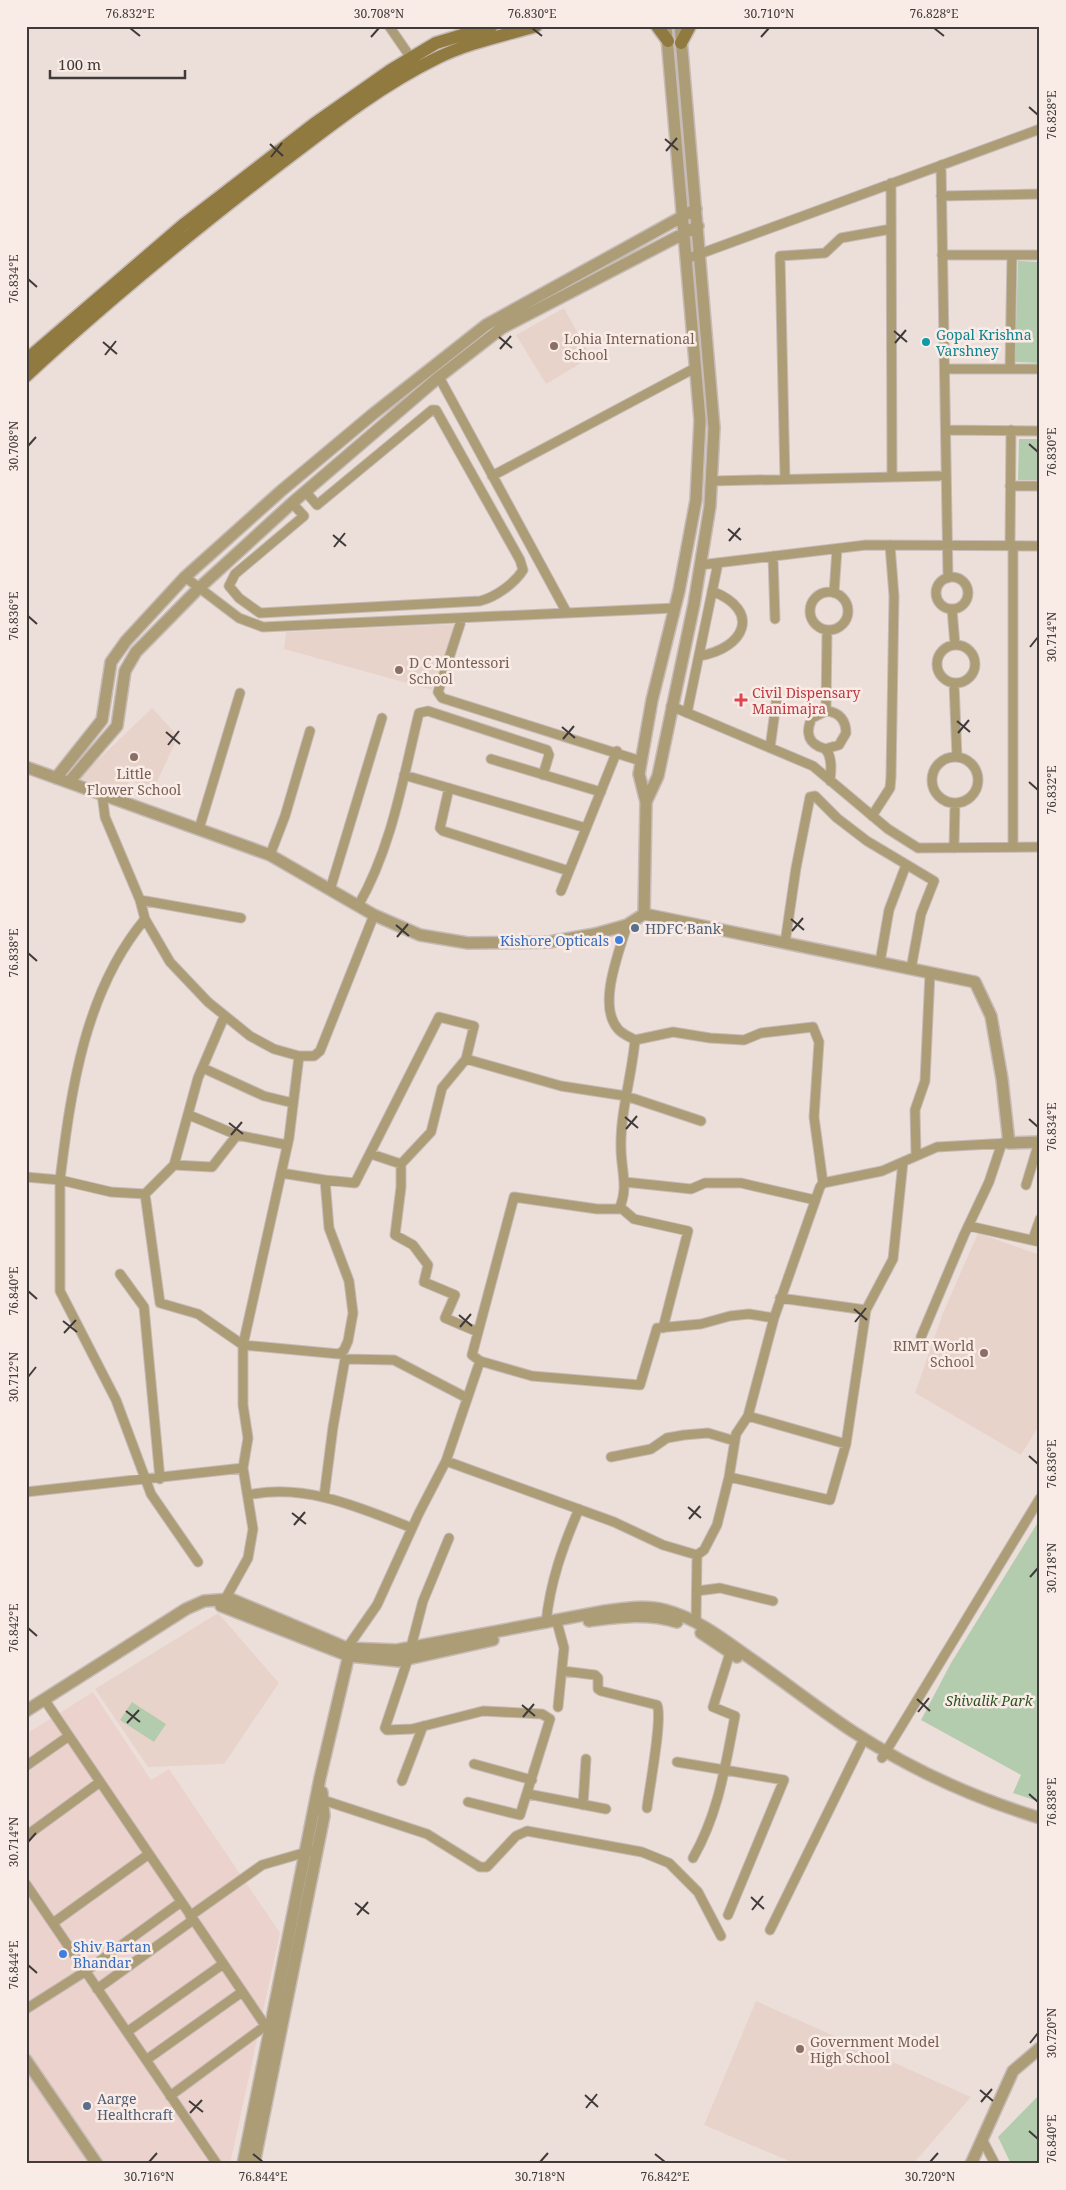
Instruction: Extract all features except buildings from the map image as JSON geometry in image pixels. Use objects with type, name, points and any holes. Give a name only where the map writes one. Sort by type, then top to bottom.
[{"type":"main road","points":[[26,360],[183,225],[314,124],[411,58],[436,44],[492,26]]},
{"type":"main road","points":[[26,376],[96,311],[193,231],[318,135],[388,86],[434,59],[463,47],[536,26]]},
{"type":"main road","points":[[657,26],[668,41]]},
{"type":"main road","points":[[681,43],[690,26]]},
{"type":"street","points":[[389,26],[411,58]]},
{"type":"street","points":[[644,914],[646,802],[639,774],[652,700],[676,608],[696,500],[700,420],[666,26]]},
{"type":"street","points":[[646,802],[658,776],[700,565],[710,506],[714,428],[680,26]]},
{"type":"street","points":[[670,68],[683,66]]},
{"type":"street","points":[[686,259],[1040,129]]},
{"type":"street","points":[[941,165],[949,546],[948,578]]},
{"type":"street","points":[[891,184],[892,477]]},
{"type":"street","points":[[941,196],[1040,194]]},
{"type":"street","points":[[56,778],[102,720],[111,662],[126,641],[185,578],[281,491],[373,414],[500,323],[696,209]]},
{"type":"street","points":[[69,782],[117,726],[125,671],[136,652],[198,588],[305,491],[500,323],[698,226]]},
{"type":"street","points":[[785,479],[780,256],[825,253],[841,238],[891,229]]},
{"type":"street","points":[[942,255],[1040,255]]},
{"type":"street","points":[[1010,370],[1012,255]]},
{"type":"street","points":[[492,476],[695,368]]},
{"type":"street","points":[[945,369],[1040,369]]},
{"type":"street","points":[[439,377],[567,613]]},
{"type":"street","points":[[432,410],[436,410],[520,560],[523,570],[519,576],[490,598],[480,601],[257,612],[230,589],[230,580],[317,505],[432,410]]},
{"type":"street","points":[[946,430],[1040,431]]},
{"type":"street","points":[[1010,430],[1013,847]]},
{"type":"street","points":[[711,481],[939,476]]},
{"type":"street","points":[[1010,486],[1040,486]]},
{"type":"street","points":[[305,491],[317,505]]},
{"type":"street","points":[[292,503],[304,516]]},
{"type":"street","points":[[684,567],[837,548],[890,545],[1040,546]]},
{"type":"street","points":[[872,816],[890,788],[892,777],[894,596],[890,545]]},
{"type":"street","points":[[834,593],[837,548]]},
{"type":"street","points":[[773,556],[775,619]]},
{"type":"street","points":[[687,713],[718,563]]},
{"type":"street","points":[[185,578],[239,618],[253,625],[263,627],[676,608]]},
{"type":"street","points":[[948,578],[961,580],[968,591],[964,604],[952,609],[942,605],[937,596],[939,585],[948,578]]},
{"type":"street","points":[[699,656],[716,652],[731,644],[744,626],[743,616],[738,608],[730,600],[712,591]]},
{"type":"street","points":[[834,593],[845,600],[848,612],[847,618],[839,628],[827,631],[821,629],[812,620],[810,608],[812,602],[822,594],[834,593]]},
{"type":"street","points":[[952,609],[955,645]]},
{"type":"street","points":[[462,618],[438,692],[442,698],[641,760]]},
{"type":"street","points":[[826,710],[827,631]]},
{"type":"street","points":[[955,645],[968,649],[975,661],[972,674],[961,683],[954,683],[947,681],[937,668],[941,652],[955,645]]},
{"type":"street","points":[[954,683],[958,757]]},
{"type":"street","points":[[199,830],[240,693]]},
{"type":"street","points":[[770,748],[777,696]]},
{"type":"street","points":[[652,700],[672,706],[814,766],[888,829],[918,848],[1040,847]]},
{"type":"street","points":[[826,710],[839,714],[846,726],[846,733],[838,745],[825,749],[818,746],[808,734],[812,718],[826,710]]},
{"type":"street","points":[[358,906],[374,879],[386,844],[419,713],[423,711],[546,750],[549,756],[543,774]]},
{"type":"street","points":[[330,890],[382,718]]},
{"type":"street","points":[[270,855],[285,816],[310,731]]},
{"type":"street","points":[[825,749],[831,768],[830,781]]},
{"type":"street","points":[[561,892],[617,751]]},
{"type":"street","points":[[958,757],[972,765],[978,781],[971,796],[955,803],[942,799],[936,793],[932,779],[938,765],[950,758],[958,757]]},
{"type":"street","points":[[491,759],[601,792]]},
{"type":"street","points":[[26,767],[270,855],[374,915],[420,934],[468,943],[548,942],[595,934],[627,925],[644,914],[975,982],[991,1016],[1002,1078],[1005,1143],[921,1337]]},
{"type":"street","points":[[404,775],[586,828]]},
{"type":"street","points":[[449,788],[440,828],[443,831],[569,871]]},
{"type":"street","points":[[102,794],[105,817],[140,900],[145,919],[170,962],[224,1017],[274,1049],[299,1056],[314,1056],[320,1051],[374,915]]},
{"type":"street","points":[[785,942],[796,868],[810,797],[815,796],[837,818],[867,841],[934,881],[921,914],[911,969]]},
{"type":"street","points":[[954,848],[955,803]]},
{"type":"street","points":[[880,962],[890,910],[906,865]]},
{"type":"street","points":[[140,900],[241,918]]},
{"type":"street","points":[[145,919],[119,956],[96,1006],[85,1040],[68,1109],[60,1180],[60,1291],[116,1400],[151,1494],[198,1562]]},
{"type":"street","points":[[627,925],[610,987],[610,1016],[619,1030],[635,1040],[673,1032],[710,1038],[744,1040],[761,1033],[813,1027],[819,1042],[814,1117],[823,1183],[815,1200],[780,1298],[748,1416],[736,1434],[729,1477],[717,1525],[704,1550],[697,1555]]},
{"type":"street","points":[[916,1156],[915,1110],[925,1081],[930,973]]},
{"type":"street","points":[[26,1176],[60,1180],[111,1192],[145,1194],[174,1164],[203,1068],[224,1017]]},
{"type":"street","points":[[281,1173],[355,1183],[438,1017],[474,1026],[466,1060],[442,1088],[431,1132],[401,1164],[402,1187],[395,1235],[413,1245],[428,1265],[424,1282],[455,1295],[445,1318],[478,1332]]},
{"type":"street","points":[[635,1040],[633,1067],[626,1096],[621,1148],[625,1182],[624,1199],[620,1207],[618,1209],[597,1209],[514,1197],[472,1355],[480,1361],[532,1376],[640,1385],[657,1328],[701,1324],[730,1316],[749,1314],[774,1318]]},
{"type":"street","points":[[223,1602],[248,1558],[253,1529],[243,1468],[248,1438],[243,1405],[242,1345],[287,1145],[299,1056]]},
{"type":"street","points":[[466,1060],[561,1086],[626,1096],[701,1121]]},
{"type":"street","points":[[203,1068],[264,1096],[293,1102]]},
{"type":"street","points":[[189,1115],[237,1135],[287,1145]]},
{"type":"street","points":[[174,1164],[212,1167],[237,1135]]},
{"type":"street","points":[[823,1183],[882,1171],[937,1147],[1039,1142],[1026,1185]]},
{"type":"street","points":[[371,1154],[401,1164]]},
{"type":"street","points":[[729,1477],[830,1500],[846,1444],[866,1310],[893,1259],[903,1162]]},
{"type":"street","points":[[145,1194],[160,1303],[198,1314],[242,1345],[321,1354],[338,1354],[344,1350],[348,1340],[353,1313],[349,1281],[329,1228],[325,1180]]},
{"type":"street","points":[[625,1182],[691,1189],[705,1183],[741,1183],[815,1200]]},
{"type":"street","points":[[620,1207],[634,1219],[688,1231],[663,1328]]},
{"type":"street","points":[[969,1226],[1036,1241],[1040,1219]]},
{"type":"street","points":[[120,1274],[144,1307],[160,1479]]},
{"type":"street","points":[[780,1298],[866,1310]]},
{"type":"street","points":[[324,1497],[345,1359],[394,1360],[467,1398]]},
{"type":"street","points":[[243,2164],[267,2029],[349,1651],[377,1605],[412,1528],[446,1461],[480,1361]]},
{"type":"street","points":[[748,1416],[846,1444]]},
{"type":"street","points":[[611,1456],[651,1449],[667,1438],[684,1434],[708,1433],[735,1441]]},
{"type":"street","points":[[446,1461],[614,1522],[663,1545],[697,1555]]},
{"type":"street","points":[[26,1492],[160,1479],[243,1468]]},
{"type":"street","points":[[248,1494],[265,1491],[292,1491],[324,1497],[412,1528]]},
{"type":"street","points":[[884,1755],[1040,1498]]},
{"type":"street","points":[[558,1707],[564,1648],[552,1624],[549,1593],[563,1545],[579,1509]]},
{"type":"street","points":[[449,1538],[423,1601],[410,1653],[385,1728],[387,1730],[423,1726],[483,1711],[548,1716],[550,1719],[522,1813],[518,1816],[468,1802]]},
{"type":"street","points":[[696,1622],[697,1555]]},
{"type":"street","points":[[697,1591],[720,1588],[773,1601]]},
{"type":"street","points":[[26,1710],[186,1609],[204,1601],[223,1602],[349,1651],[398,1661],[410,1653],[635,1607],[664,1610],[696,1622],[861,1744],[954,1787],[1040,1818]]},
{"type":"street","points":[[552,1624],[638,1616],[664,1618],[691,1627],[732,1650],[852,1730],[884,1755],[933,1785],[1000,1812],[1040,1825]]},
{"type":"street","points":[[693,1858],[705,1836],[718,1803],[735,1716],[714,1707],[732,1650]]},
{"type":"street","points":[[563,1671],[594,1675],[598,1678],[598,1689],[601,1691],[657,1705],[660,1710],[647,1808]]},
{"type":"street","points":[[44,1699],[278,2045]]},
{"type":"street","points":[[402,1781],[423,1726]]},
{"type":"street","points":[[26,1766],[69,1736]]},
{"type":"street","points":[[770,1930],[861,1744]]},
{"type":"street","points":[[583,1805],[586,1759]]},
{"type":"street","points":[[678,1762],[724,1771],[782,1778],[785,1782],[728,1915]]},
{"type":"street","points":[[474,1764],[532,1780]]},
{"type":"street","points":[[254,2164],[324,1816],[320,1778]]},
{"type":"street","points":[[26,1836],[100,1782]]},
{"type":"street","points":[[528,1794],[606,1809]]},
{"type":"street","points":[[323,1800],[427,1834],[480,1867],[486,1866],[516,1836],[526,1831],[642,1852],[669,1863],[683,1875],[698,1892],[721,1936]]},
{"type":"street","points":[[98,1989],[262,1865],[318,1848]]},
{"type":"street","points":[[53,1923],[149,1854]]},
{"type":"street","points":[[26,1884],[217,2164]]},
{"type":"street","points":[[26,2009],[86,1972],[181,1902]]},
{"type":"street","points":[[127,2032],[223,1964]]},
{"type":"street","points":[[146,2060],[242,1992]]},
{"type":"street","points":[[170,2096],[267,2029]]},
{"type":"street","points":[[971,2164],[1013,2071],[1040,2048]]},
{"type":"street","points":[[28,2066],[97,2164]]},
{"type":"street","points":[[982,2140],[994,2164]]},
{"type":"shaded area","name":"Lohia International School","points":[[564,308],[591,357],[546,384],[516,335]]},
{"type":"shaded area","name":"D C Montessori School","points":[[456,624],[432,690],[284,649],[286,632]]},
{"type":"shaded area","name":"Little Flower School","points":[[152,708],[178,736],[153,791],[130,780],[122,794],[79,778]]},
{"type":"shaded area","name":"RIMT World School","points":[[978,1233],[1040,1255],[1040,1424],[1021,1455],[915,1393],[943,1313]]},
{"type":"shaded area","points":[[218,1613],[279,1683],[224,1764],[148,1767],[95,1689]]},
{"type":"shaded area","points":[[93,1692],[151,1780],[169,1769],[280,1933],[230,2164],[26,2164],[26,1734]]},
{"type":"shaded area","name":"Government Model High School","points":[[756,2001],[971,2097],[913,2164],[796,2164],[704,2125]]},
{"type":"green space","points":[[1018,261],[1040,262],[1040,363],[1015,362]]},
{"type":"green space","points":[[1019,439],[1040,439],[1040,480],[1018,480]]},
{"type":"green space","name":"Shivalik Park","points":[[1040,1519],[1040,1802],[1013,1793],[1021,1775],[921,1720],[951,1663]]},
{"type":"green space","points":[[132,1702],[166,1724],[154,1742],[120,1720]]},
{"type":"green space","points":[[1040,2094],[1040,2164],[1011,2164],[998,2137]]},
{"type":"place","name":"Gopal Krishna Varshney","points":[[926,342]]},
{"type":"place","name":"Lohia International School","points":[[554,346]]},
{"type":"place","name":"D C Montessori School","points":[[399,670]]},
{"type":"place","name":"Civil Dispensary Manimajra","points":[[741,700]]},
{"type":"place","name":"Little Flower School","points":[[134,757]]},
{"type":"place","name":"HDFC Bank","points":[[635,928]]},
{"type":"place","name":"Kishore Opticals","points":[[619,940]]},
{"type":"place","name":"RIMT World School","points":[[984,1353]]},
{"type":"place","name":"Shiv Bartan Bhandar","points":[[63,1954]]},
{"type":"place","name":"Government Model High School","points":[[800,2049]]},
{"type":"place","name":"Aarge Healthcraft","points":[[87,2106]]}]
